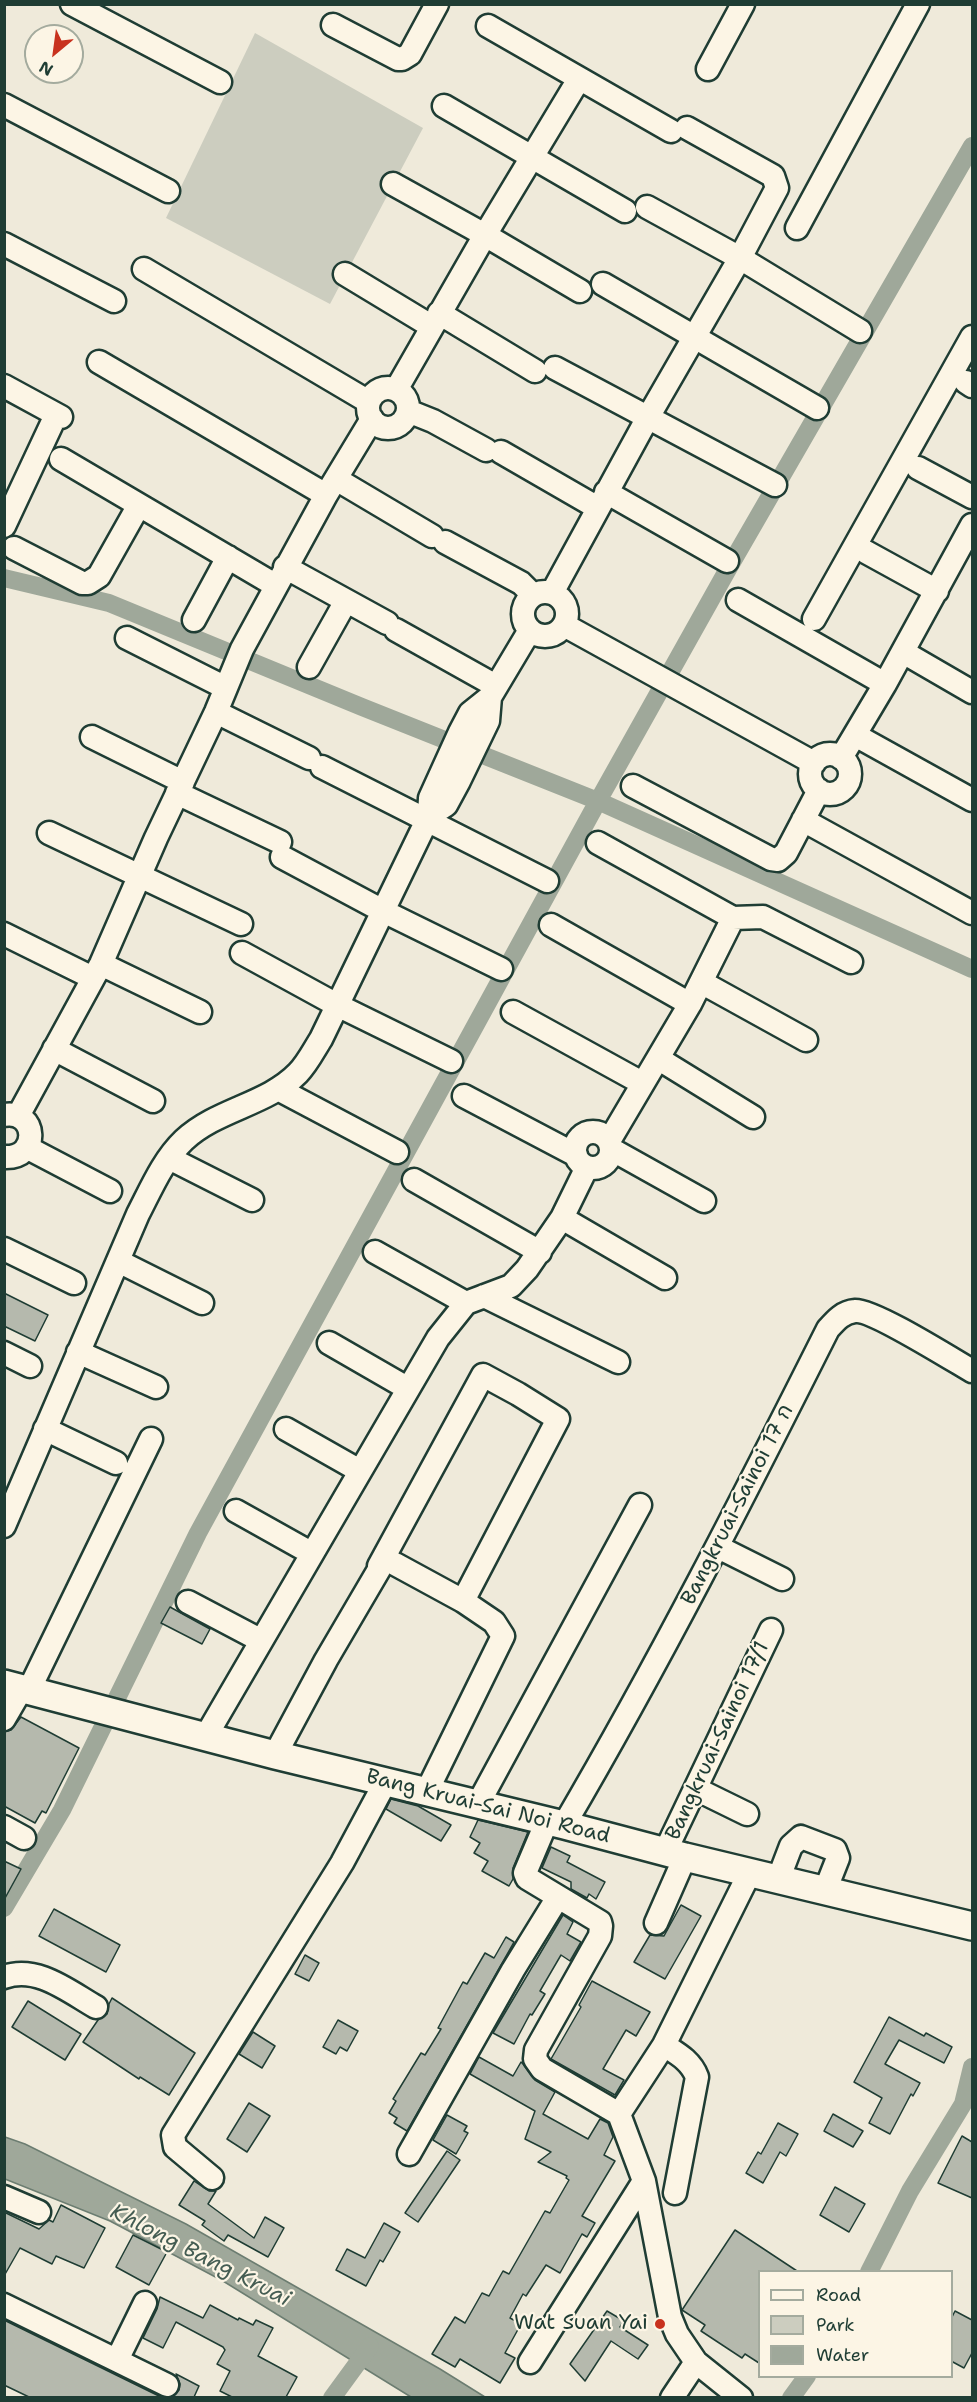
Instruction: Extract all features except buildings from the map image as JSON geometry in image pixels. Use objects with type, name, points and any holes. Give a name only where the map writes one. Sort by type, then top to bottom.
[{"type":"main road","name":"Bang Kruai-Sai Noi Road","points":[[18,1688],[675,1855],[972,1926]]},
{"type":"street","points":[[72,4],[220,82]]},
{"type":"street","points":[[333,25],[402,59],[410,54],[437,4]]},
{"type":"street","points":[[708,69],[743,4]]},
{"type":"street","points":[[797,228],[918,4]]},
{"type":"street","points":[[99,362],[331,487],[439,539],[521,584],[542,594],[558,596],[566,606],[566,619],[560,630],[548,635],[530,630],[523,612],[528,600],[542,594],[602,500],[776,192],[775,179],[579,79],[488,26]]},
{"type":"street","points":[[396,390],[485,235],[579,79]]},
{"type":"street","points":[[4,105],[168,191]]},
{"type":"street","points":[[444,106],[531,158],[740,258],[860,331]]},
{"type":"street","points":[[393,184],[580,291]]},
{"type":"street","points":[[4,244],[114,301]]},
{"type":"street","points":[[4,1156],[21,1154],[28,1148],[31,1139],[26,1121],[11,1115],[54,1049],[97,971],[234,668],[280,576],[371,411],[377,392],[383,389],[396,390],[404,396],[408,411],[406,417],[396,426],[383,427],[371,411],[144,269]]},
{"type":"street","points":[[345,274],[435,320],[545,369],[647,419],[775,485]]},
{"type":"street","points":[[603,284],[817,408]]},
{"type":"street","points":[[814,619],[972,337]]},
{"type":"street","points":[[4,386],[58,416],[4,526]]},
{"type":"street","points":[[408,411],[433,420],[727,561]]},
{"type":"street","points":[[62,459],[228,557],[346,602],[392,627],[493,692]]},
{"type":"street","points":[[918,468],[972,497]]},
{"type":"street","points":[[14,548],[82,583],[88,583],[99,576],[140,505]]},
{"type":"street","points":[[842,758],[972,525]]},
{"type":"street","points":[[866,552],[937,591]]},
{"type":"street","points":[[194,620],[228,557]]},
{"type":"street","points":[[738,600],[885,684]]},
{"type":"street","points":[[309,667],[346,602]]},
{"type":"street","points":[[564,625],[814,763]]},
{"type":"street","points":[[4,1526],[138,1214],[169,1158],[184,1140],[208,1123],[278,1089],[298,1073],[321,1039],[428,819],[446,805],[450,776],[470,735],[470,713],[493,692],[530,630]]},
{"type":"street","points":[[127,639],[234,668]]},
{"type":"street","points":[[903,652],[972,692]]},
{"type":"street","points":[[216,712],[547,881]]},
{"type":"street","points":[[855,735],[972,800]]},
{"type":"street","points":[[92,737],[180,787],[383,911],[501,969]]},
{"type":"street","points":[[827,755],[842,758],[850,770],[847,785],[834,794],[819,790],[811,778],[814,763],[827,755]]},
{"type":"street","points":[[633,786],[771,859],[782,858],[819,790]]},
{"type":"street","points":[[803,820],[972,913]]},
{"type":"street","points":[[49,833],[241,924]]},
{"type":"street","points":[[598,843],[733,918],[763,917],[850,962]]},
{"type":"street","points":[[464,1096],[582,1161],[596,1167],[604,1164],[609,1158],[610,1145],[642,1083],[690,1004],[733,918]]},
{"type":"street","points":[[551,925],[690,1004]]},
{"type":"street","points":[[4,934],[200,1012]]},
{"type":"street","points":[[242,953],[337,1005],[451,1062]]},
{"type":"street","points":[[701,982],[806,1040]]},
{"type":"street","points":[[513,1012],[642,1083]]},
{"type":"street","points":[[54,1049],[153,1101]]},
{"type":"street","points":[[658,1059],[753,1117]]},
{"type":"street","points":[[278,1089],[397,1152]]},
{"type":"street","points":[[610,1145],[704,1201]]},
{"type":"street","points":[[28,1148],[110,1191]]},
{"type":"street","points":[[169,1158],[252,1200]]},
{"type":"street","points":[[206,1736],[438,1338],[475,1300],[511,1286],[540,1252],[562,1218],[582,1161]]},
{"type":"street","points":[[414,1180],[540,1252]]},
{"type":"street","points":[[562,1218],[665,1278]]},
{"type":"street","points":[[4,1249],[74,1283]]},
{"type":"street","points":[[375,1252],[475,1300],[618,1362]]},
{"type":"street","points":[[118,1261],[202,1303]]},
{"type":"street","name":"Bangkruai-Sainoi 17 ก","points":[[619,2114],[542,2069],[535,2056],[536,2050],[600,1936],[602,1926],[600,1922],[531,1882],[525,1873],[556,1823],[599,1765],[718,1547],[828,1329],[843,1314],[857,1310],[880,1320],[972,1371]]},
{"type":"street","points":[[329,1343],[407,1388]]},
{"type":"street","points":[[78,1352],[156,1387]]},
{"type":"street","points":[[4,1353],[30,1366]]},
{"type":"street","points":[[275,1755],[483,1375],[558,1419],[463,1601]]},
{"type":"street","points":[[45,1429],[116,1463]]},
{"type":"street","points":[[286,1429],[360,1471]]},
{"type":"street","points":[[4,1719],[18,1688],[151,1439]]},
{"type":"street","points":[[478,1804],[640,1505]]},
{"type":"street","points":[[236,1511],[311,1554]]},
{"type":"street","points":[[718,1547],[782,1579]]},
{"type":"street","points":[[380,1566],[384,1561],[389,1561],[463,1601],[494,1622],[503,1636],[426,1791]]},
{"type":"street","points":[[188,1602],[260,1641]]},
{"type":"street","name":"Bangkruai-Sainoi 17/1","points":[[656,1923],[696,1789],[771,1630]]},
{"type":"street","points":[[212,2178],[175,2147],[173,2135],[342,1863],[386,1781]]},
{"type":"street","points":[[696,1789],[747,1814]]},
{"type":"street","points":[[778,1880],[791,1846],[801,1837],[835,1850],[838,1858],[825,1891]]},
{"type":"street","points":[[741,2397],[696,2362],[677,2334],[670,2317],[644,2181],[619,2114],[664,2044],[750,1872]]},
{"type":"street","points":[[409,2154],[513,1970],[558,1897]]},
{"type":"street","points":[[4,1977],[15,1973],[38,1976],[96,2007]]},
{"type":"street","points":[[664,2044],[686,2060],[693,2068],[697,2078],[675,2193]]},
{"type":"street","points":[[530,2362],[644,2181]]},
{"type":"street","points":[[4,2196],[39,2212]]},
{"type":"street","points":[[117,2360],[145,2303]]},
{"type":"street","points":[[4,2305],[167,2385]]},
{"type":"street","points":[[672,2397],[696,2362]]},
{"type":"green space","points":[[255,33],[423,128],[330,304],[166,218]]},
{"type":"water","name":"Khlong Bang Kruai","points":[[5,2137],[25,2144],[186,2224],[485,2397],[411,2397],[223,2281],[110,2221],[5,2179]]},
{"type":"waterway","points":[[4,1908],[62,1810],[198,1533],[598,801],[728,569],[972,146]]},
{"type":"waterway","points":[[4,578],[109,603],[598,801],[972,969]]},
{"type":"waterway","points":[[870,2270],[910,2191],[963,2104],[972,2067]]},
{"type":"waterway","points":[[332,2398],[370,2346]]},
{"type":"waterway","points":[[791,2398],[806,2378]]},
{"type":"place","name":"Wat Suan Yai","points":[[660,2324]]}]
